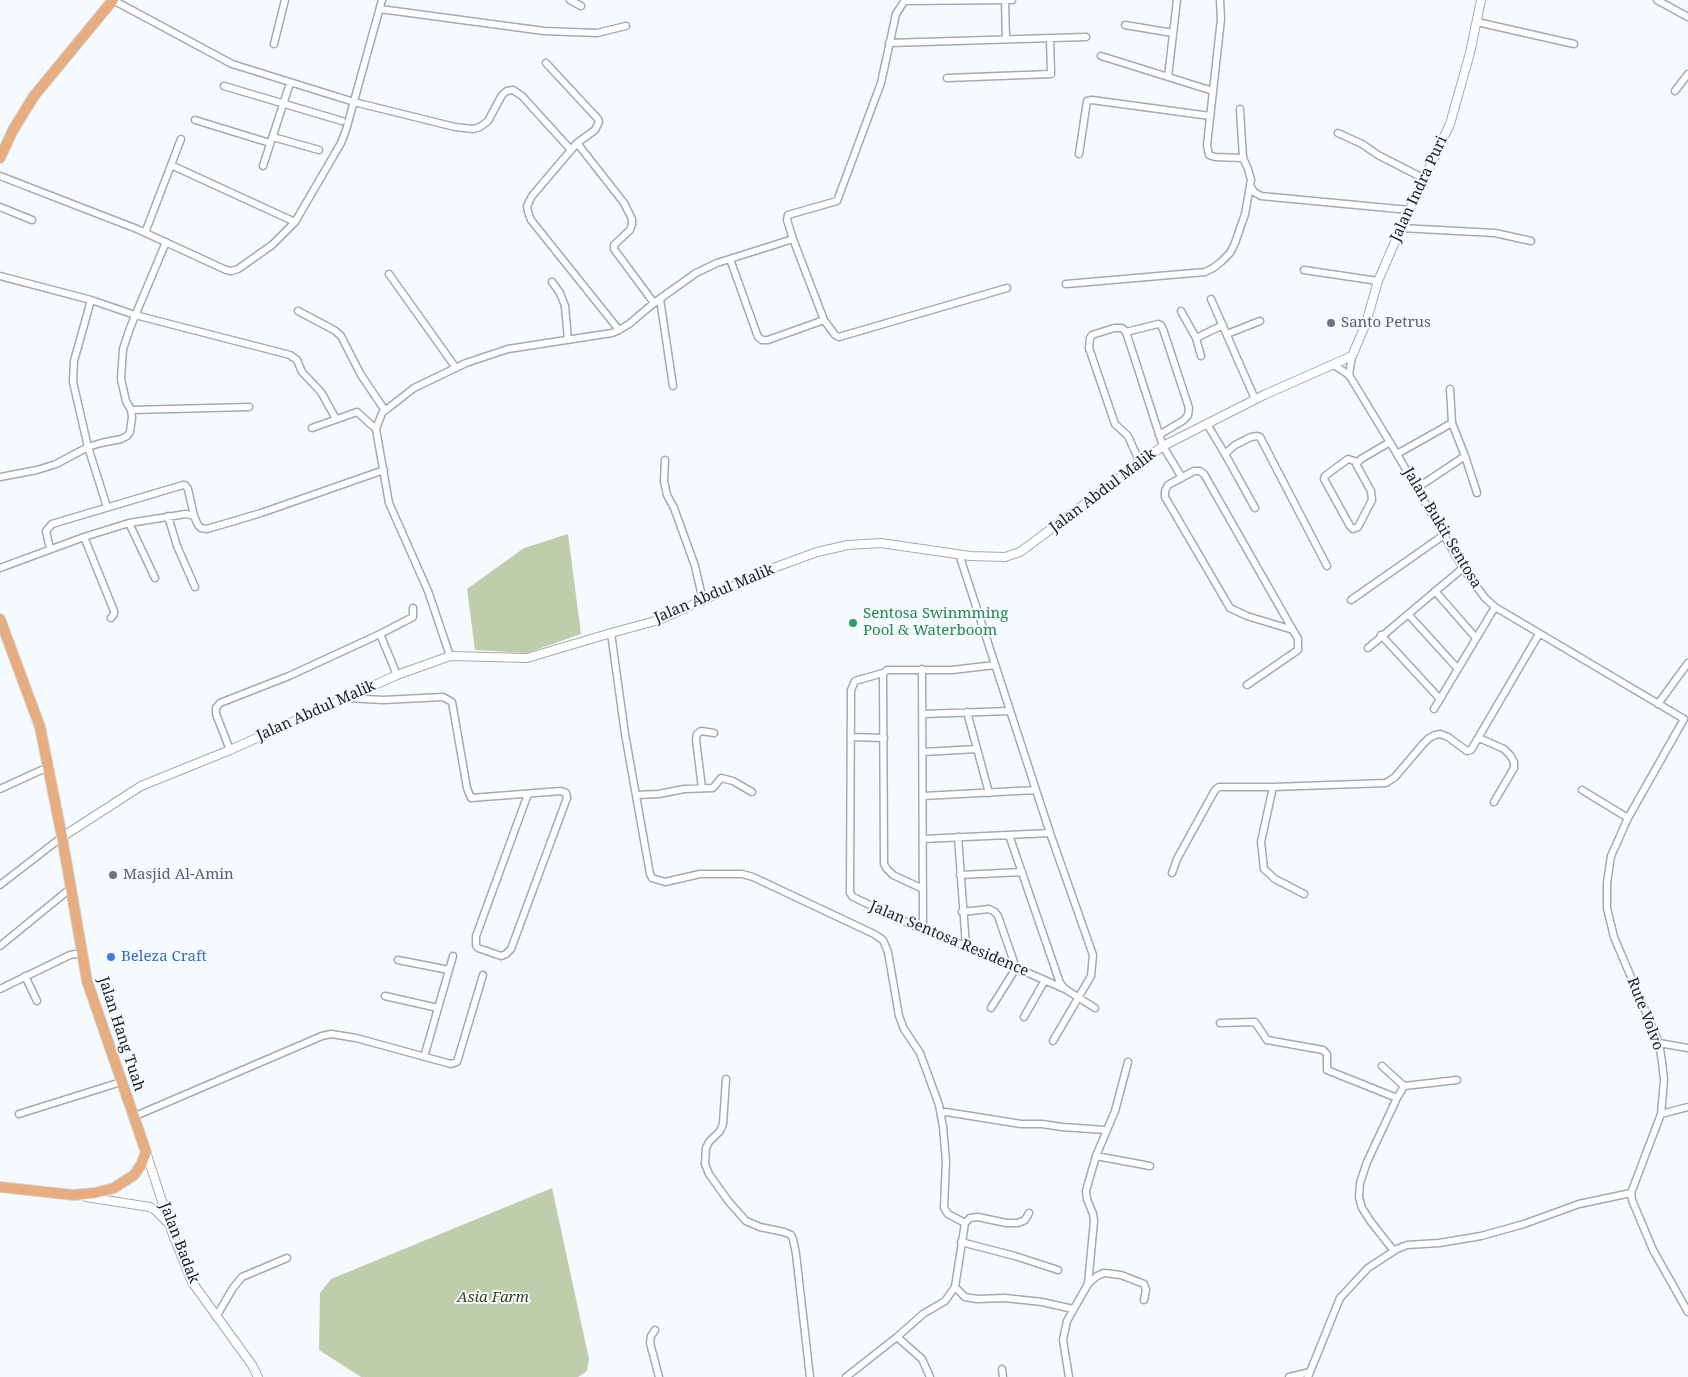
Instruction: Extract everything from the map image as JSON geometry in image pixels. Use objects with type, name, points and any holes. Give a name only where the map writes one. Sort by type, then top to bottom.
[{"type":"main road","points":[[0,158],[13,130],[34,96],[113,0]]},
{"type":"main road","name":"Jalan Hang Tuah","points":[[0,619],[40,728],[62,837],[87,981],[146,1152]]},
{"type":"main road","points":[[0,1187],[73,1195],[95,1193],[114,1188],[134,1175],[141,1165],[146,1152]]},
{"type":"street","points":[[113,0],[232,64],[354,102],[456,127],[473,129],[480,127],[488,121],[502,95],[507,91],[513,90],[522,96],[571,150]]},
{"type":"street","points":[[274,44],[284,0]]},
{"type":"street","points":[[0,176],[145,233],[231,271],[238,269],[272,245],[295,222],[341,142],[382,0]]},
{"type":"street","points":[[570,0],[582,6]]},
{"type":"street","points":[[1005,0],[1006,39]]},
{"type":"street","points":[[1007,288],[839,337],[835,335],[824,320],[787,220],[788,215],[837,201],[881,83],[896,14],[905,1],[1012,0]]},
{"type":"street","points":[[1168,77],[1177,0]]},
{"type":"street","points":[[1220,0],[1221,19],[1207,150],[1209,155],[1215,157],[1243,158]]},
{"type":"street","name":"Jalan Indra Puri","points":[[1349,375],[1352,356],[1366,323],[1378,281],[1400,228],[1450,124],[1470,53],[1481,0]]},
{"type":"street","points":[[1657,0],[1688,17]]},
{"type":"street","points":[[380,9],[544,31],[596,33],[626,26]]},
{"type":"street","points":[[1477,22],[1574,44]]},
{"type":"street","points":[[1125,26],[1173,32]]},
{"type":"street","points":[[889,43],[1086,37]]},
{"type":"street","points":[[946,78],[1051,74],[1050,38]]},
{"type":"street","points":[[1101,56],[1212,91]]},
{"type":"street","points":[[546,64],[599,122],[596,130],[577,143],[532,196],[527,206],[528,212],[532,220],[619,330]]},
{"type":"street","points":[[1676,91],[1688,74]]},
{"type":"street","points":[[263,166],[290,83]]},
{"type":"street","points":[[224,86],[342,121]]},
{"type":"street","points":[[1080,154],[1087,101],[1092,100],[1210,116]]},
{"type":"street","points":[[1066,284],[1205,272],[1221,262],[1230,253],[1245,214],[1251,180],[1243,158],[1240,109]]},
{"type":"street","points":[[195,120],[271,140],[319,150]]},
{"type":"street","points":[[1338,133],[1362,144],[1378,155],[1423,178]]},
{"type":"street","points":[[145,233],[181,139]]},
{"type":"street","points":[[577,143],[624,203],[632,219],[630,230],[614,245],[614,249],[657,301],[673,386]]},
{"type":"street","points":[[171,165],[295,222]]},
{"type":"street","points":[[1250,185],[1254,192],[1268,198],[1409,210]]},
{"type":"street","points":[[0,207],[32,220]]},
{"type":"street","points":[[1400,228],[1495,233],[1531,242]]},
{"type":"street","points":[[450,656],[428,591],[389,503],[376,429],[379,418],[384,410],[414,388],[456,368],[508,349],[612,333],[629,324],[696,272],[793,239]]},
{"type":"street","points":[[0,477],[37,470],[56,464],[88,448],[127,436],[130,432],[132,423],[131,410],[122,388],[121,368],[126,338],[166,242]]},
{"type":"street","points":[[730,259],[758,336],[762,340],[768,340],[824,320]]},
{"type":"street","points":[[1304,270],[1378,281]]},
{"type":"street","points":[[389,274],[456,368]]},
{"type":"street","points":[[0,276],[91,300],[135,315],[294,357],[302,372],[321,392],[336,419]]},
{"type":"street","points":[[552,282],[560,293],[565,306],[568,340]]},
{"type":"street","points":[[91,300],[74,361],[73,382],[88,448],[107,507]]},
{"type":"street","points":[[1211,300],[1255,399]]},
{"type":"street","points":[[298,311],[334,330],[341,336],[361,375],[384,410]]},
{"type":"street","points":[[1181,311],[1196,338],[1201,356]]},
{"type":"street","points":[[1227,334],[1260,321]]},
{"type":"street","points":[[1126,332],[1158,324],[1161,325],[1164,332],[1188,408],[1188,415],[1184,420],[1160,435]]},
{"type":"street","points":[[1196,338],[1223,325]]},
{"type":"street","points":[[1140,463],[1128,436],[1115,424],[1089,348],[1092,335],[1114,328],[1122,328],[1126,332],[1163,446],[1182,478]]},
{"type":"street","name":"Jalan Abdul Malik","points":[[62,837],[140,786],[230,750],[397,675],[450,656],[527,658],[611,632],[659,620],[776,567],[809,555],[848,545],[881,543],[970,556],[1005,557],[1020,552],[1163,446],[1255,399],[1352,356]]},
{"type":"street","name":"Jalan Bukit Sentosa","points":[[1334,365],[1349,375],[1463,568],[1484,598],[1495,607],[1539,634],[1686,719]]},
{"type":"street","points":[[1450,390],[1452,423],[1466,456],[1477,494]]},
{"type":"street","points":[[131,410],[249,407]]},
{"type":"street","points":[[312,428],[357,412],[376,429]]},
{"type":"street","points":[[1397,454],[1452,423]]},
{"type":"street","points":[[1207,424],[1254,508]]},
{"type":"street","points":[[1225,454],[1235,445],[1251,437],[1260,437],[1327,566]]},
{"type":"street","points":[[1358,462],[1348,459],[1325,476],[1324,479],[1350,526],[1353,528],[1358,527],[1372,500],[1371,491],[1357,468],[1358,462],[1390,442]]},
{"type":"street","points":[[1417,488],[1466,456]]},
{"type":"street","points":[[665,460],[664,482],[667,495],[674,508],[695,566],[703,601]]},
{"type":"street","points":[[50,549],[46,534],[47,528],[52,524],[185,486],[188,489],[194,516],[201,528],[207,529],[261,513],[384,470]]},
{"type":"street","points":[[1248,685],[1298,650],[1298,639],[1293,630],[1204,474],[1200,471],[1194,471],[1168,486],[1165,491],[1165,497],[1230,608],[1236,612],[1293,630]]},
{"type":"street","points":[[0,568],[128,523],[186,514],[194,516]]},
{"type":"street","points":[[168,516],[177,546],[195,587]]},
{"type":"street","points":[[128,523],[155,578]]},
{"type":"street","points":[[1351,600],[1444,535]]},
{"type":"street","points":[[84,537],[114,610],[114,614],[110,618]]},
{"type":"street","points":[[959,554],[1050,833],[1093,955],[1091,976],[1052,1041]]},
{"type":"street","points":[[1368,648],[1381,635],[1463,568]]},
{"type":"street","points":[[1435,591],[1476,638]]},
{"type":"street","points":[[1434,709],[1495,607]]},
{"type":"street","points":[[230,750],[216,714],[216,708],[220,703],[289,676],[380,634],[413,617],[413,608]]},
{"type":"street","points":[[1408,614],[1458,669]]},
{"type":"street","points":[[611,632],[625,734],[652,878],[665,882],[700,874],[742,874],[874,934],[883,940],[888,952],[904,1029],[920,1053],[941,1113],[946,1168],[944,1208],[948,1214],[965,1223]]},
{"type":"street","points":[[380,634],[397,675]]},
{"type":"street","points":[[1172,872],[1177,859],[1215,790],[1224,786],[1273,788],[1386,783],[1395,777],[1429,738],[1440,734],[1448,736],[1469,751],[1473,749],[1539,634]]},
{"type":"street","points":[[1381,635],[1440,699]]},
{"type":"street","points":[[1658,704],[1688,663]]},
{"type":"street","points":[[923,889],[893,874],[884,864],[883,673],[887,670],[952,670],[995,665]]},
{"type":"street","points":[[922,669],[923,930]]},
{"type":"street","name":"Jalan Sentosa Residence","points":[[883,673],[855,681],[851,690],[850,893],[853,897],[923,930],[1046,980],[1065,989],[1095,1008]]},
{"type":"street","points":[[348,698],[383,700],[443,697],[452,702],[470,797],[474,799],[528,794],[561,791],[566,793],[568,798],[511,949],[501,956],[478,948],[476,936],[528,794]]},
{"type":"street","points":[[923,714],[1010,711]]},
{"type":"street","points":[[967,712],[989,793]]},
{"type":"street","name":"Rute Volvo","points":[[1631,1193],[1661,1114],[1664,1080],[1659,1043],[1614,937],[1607,908],[1607,883],[1611,856],[1628,818],[1686,719]]},
{"type":"street","points":[[702,788],[696,740],[701,731],[714,733]]},
{"type":"street","points":[[850,737],[884,738]]},
{"type":"street","points":[[1479,738],[1504,749],[1510,754],[1514,762],[1514,768],[1494,802]]},
{"type":"street","points":[[923,752],[977,748]]},
{"type":"street","points":[[0,789],[48,767]]},
{"type":"street","points":[[636,795],[659,794],[684,789],[713,788],[721,778],[725,778],[752,792]]},
{"type":"street","points":[[1273,788],[1262,842],[1264,869],[1275,879],[1304,894]]},
{"type":"street","points":[[923,796],[1036,790]]},
{"type":"street","points":[[1582,790],[1628,818]]},
{"type":"street","points":[[923,839],[1050,833]]},
{"type":"street","points":[[1009,835],[1060,983],[1065,989]]},
{"type":"street","points":[[0,885],[62,837]]},
{"type":"street","points":[[958,837],[962,912],[966,946]]},
{"type":"street","points":[[960,874],[1022,872]]},
{"type":"street","points":[[0,946],[71,888]]},
{"type":"street","points":[[962,912],[989,909],[995,912],[1016,968],[991,1008]]},
{"type":"street","points":[[0,989],[70,955],[81,952]]},
{"type":"street","points":[[424,1057],[453,956]]},
{"type":"street","points":[[398,960],[449,970]]},
{"type":"street","points":[[133,1117],[322,1036],[331,1034],[356,1038],[450,1064],[457,1062],[483,975]]},
{"type":"street","points":[[25,976],[37,1001]]},
{"type":"street","points":[[1024,1017],[1046,980]]},
{"type":"street","points":[[385,996],[438,1008]]},
{"type":"street","points":[[1220,1023],[1255,1022],[1267,1040],[1323,1050],[1327,1054],[1327,1070],[1397,1098]]},
{"type":"street","points":[[1659,1043],[1688,1048]]},
{"type":"street","points":[[1088,1284],[1094,1221],[1086,1191],[1096,1156],[1114,1110],[1128,1062]]},
{"type":"street","points":[[1382,1066],[1404,1086],[1457,1080]]},
{"type":"street","points":[[726,1079],[723,1124],[720,1131],[706,1148],[705,1164],[714,1181],[746,1221],[760,1227],[784,1232],[793,1239],[810,1377]]},
{"type":"street","points":[[19,1114],[121,1082]]},
{"type":"street","points":[[1394,1251],[1371,1222],[1362,1208],[1359,1197],[1360,1183],[1367,1162],[1404,1086]]},
{"type":"street","points":[[1661,1114],[1688,1107]]},
{"type":"street","points":[[941,1113],[946,1112],[1022,1124],[1105,1130]]},
{"type":"street","name":"Jalan Badak","points":[[146,1152],[169,1224],[192,1282],[252,1365],[258,1377]]},
{"type":"street","points":[[1096,1156],[1150,1166]]},
{"type":"street","points":[[1289,1377],[1309,1374],[1340,1298],[1368,1268],[1394,1251],[1407,1245],[1439,1243],[1480,1236],[1524,1224],[1579,1204],[1631,1193],[1632,1200],[1653,1250],[1687,1309]]},
{"type":"street","points":[[73,1195],[150,1207],[156,1210],[169,1224]]},
{"type":"street","points":[[846,1377],[898,1337],[924,1314],[945,1301],[955,1287],[965,1223],[970,1218],[1018,1224],[1025,1220],[1029,1213]]},
{"type":"street","points":[[961,1242],[1015,1256],[1058,1270]]},
{"type":"street","points":[[216,1317],[233,1288],[242,1278],[287,1258]]},
{"type":"street","points":[[1069,1377],[1063,1340],[1067,1321],[1088,1284],[1104,1272],[1121,1275],[1144,1284],[1146,1290],[1144,1300]]},
{"type":"street","points":[[955,1287],[965,1297],[977,1299],[1005,1298],[1042,1302],[1073,1309]]},
{"type":"street","points":[[655,1330],[651,1336],[650,1343],[659,1377]]},
{"type":"street","points":[[898,1337],[922,1358],[930,1377]]},
{"type":"street","points":[[1002,1369],[1003,1377]]},
{"type":"green space","points":[[568,534],[581,634],[527,653],[475,650],[467,589],[524,548]]},
{"type":"green space","name":"Asia Farm","points":[[552,1188],[589,1359],[587,1371],[578,1377],[361,1377],[319,1350],[320,1293],[331,1279]]},
{"type":"place","name":"Santo Petrus","points":[[1331,323]]},
{"type":"place","name":"Sentosa Swinmming Pool & Waterboom","points":[[853,623]]},
{"type":"place","name":"Masjid Al-Amin","points":[[113,875]]},
{"type":"place","name":"Beleza Craft","points":[[111,957]]}]
